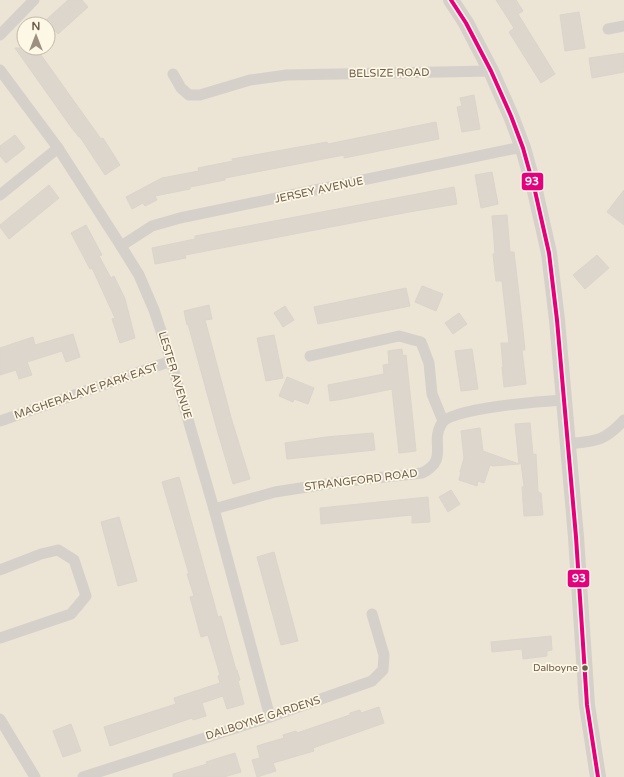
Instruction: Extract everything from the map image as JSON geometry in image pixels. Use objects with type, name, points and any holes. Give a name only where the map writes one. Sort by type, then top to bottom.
[{"type":"street","points":[[452,0],[491,71],[511,116],[523,148],[549,253],[557,320],[576,537],[587,705],[598,777]]},
{"type":"street","points":[[0,35],[29,2]]},
{"type":"street","points":[[608,29],[624,26]]},
{"type":"street","name":"LESTER AVENUE","points":[[0,70],[58,148],[139,275],[151,303],[171,361],[214,508],[270,717]]},
{"type":"street","name":"BELSIZE ROAD","points":[[174,74],[181,88],[189,95],[200,95],[250,80],[287,75],[491,71]]},
{"type":"street","points":[[0,195],[58,148]]},
{"type":"street","name":"JERSEY AVENUE","points":[[121,246],[152,226],[180,218],[512,149],[523,148]]},
{"type":"street","points":[[310,356],[399,336],[421,342],[429,363],[432,394],[443,421],[453,415],[470,410],[564,400]]},
{"type":"street","name":"MAGHERALAVE PARK EAST","points":[[0,421],[171,361]]},
{"type":"street","points":[[568,444],[598,440],[608,435],[624,420]]},
{"type":"street","name":"STRANGFORD ROAD","points":[[214,508],[275,492],[339,482],[422,472],[430,469],[438,457],[437,433],[443,421]]},
{"type":"street","points":[[0,570],[41,554],[58,550],[74,560],[86,596],[71,614],[0,638]]},
{"type":"street","name":"DALBOYNE GARDENS","points":[[83,777],[270,717],[372,681],[384,670],[384,656],[372,614]]},
{"type":"street","points":[[0,719],[35,777]]},
{"type":"shaded area","points":[[0,0],[624,0],[624,777],[0,777]]},
{"type":"building","points":[[68,0],[82,0],[88,7],[58,34],[56,32],[56,16],[50,16]]},
{"type":"building","points":[[496,0],[516,0],[523,11],[518,14],[555,74],[541,83],[509,32],[514,28]]},
{"type":"building","points":[[579,12],[585,48],[565,51],[560,15]]},
{"type":"building","points":[[624,53],[624,72],[592,78],[589,58]]},
{"type":"building","points":[[21,56],[42,56],[101,139],[103,138],[120,165],[105,175],[80,137],[71,127]]},
{"type":"building","points":[[474,95],[480,129],[462,132],[457,107],[462,106],[460,98]]},
{"type":"building","points":[[436,122],[439,139],[344,158],[344,155],[225,178],[225,180],[190,187],[190,189],[155,196],[157,200],[145,206],[143,203],[132,209],[126,197],[162,178],[199,171],[198,168],[233,161],[232,159],[327,142],[328,144]]},
{"type":"building","points":[[15,135],[25,148],[6,163],[0,156],[0,146]]},
{"type":"building","points":[[492,172],[498,204],[481,208],[475,175]]},
{"type":"building","points":[[49,185],[59,198],[9,239],[0,225]]},
{"type":"building","points":[[454,187],[457,204],[185,255],[186,258],[155,264],[152,248],[195,239],[195,236]]},
{"type":"building","points":[[624,190],[624,225],[607,212]]},
{"type":"building","points":[[507,215],[510,252],[514,252],[519,294],[525,350],[522,350],[526,384],[504,387],[501,343],[509,343],[502,281],[496,281],[493,254],[495,253],[492,216]]},
{"type":"building","points":[[86,225],[102,255],[99,256],[111,278],[114,276],[125,299],[135,338],[120,343],[112,319],[115,318],[92,268],[90,269],[71,233]]},
{"type":"building","points":[[597,255],[609,268],[585,289],[573,275]]},
{"type":"building","points":[[422,286],[443,294],[436,311],[415,302]]},
{"type":"building","points":[[406,288],[410,306],[318,324],[314,307]]},
{"type":"building","points":[[209,305],[212,319],[205,320],[232,421],[250,479],[233,484],[184,311]]},
{"type":"building","points":[[285,306],[294,320],[283,327],[274,313]]},
{"type":"building","points":[[459,313],[467,324],[453,334],[445,323]]},
{"type":"building","points":[[73,334],[80,357],[66,362],[62,351],[27,362],[32,375],[19,379],[16,370],[0,375],[0,348],[33,337],[35,345]]},
{"type":"building","points":[[274,335],[283,378],[266,381],[257,338]]},
{"type":"building","points":[[402,349],[403,356],[406,355],[416,451],[399,453],[392,389],[330,401],[328,385],[384,374],[383,365],[389,364],[388,351]]},
{"type":"building","points":[[472,349],[478,389],[461,391],[455,351]]},
{"type":"building","points":[[287,377],[314,388],[308,404],[294,399],[293,402],[279,396]]},
{"type":"building","points":[[530,423],[533,455],[536,454],[538,492],[541,493],[543,515],[524,516],[522,487],[524,486],[521,463],[519,464],[515,424]]},
{"type":"building","points":[[480,428],[483,451],[519,464],[490,465],[484,483],[478,481],[477,486],[459,480],[464,458],[461,431]]},
{"type":"building","points":[[373,433],[375,450],[287,459],[285,443],[326,437]]},
{"type":"building","points":[[179,477],[218,617],[221,616],[240,680],[238,681],[244,704],[227,709],[223,696],[202,703],[206,716],[193,720],[192,718],[110,746],[104,727],[176,704],[174,698],[220,683],[218,676],[220,675],[208,635],[201,637],[190,597],[194,596],[187,574],[189,574],[162,482]]},
{"type":"building","points":[[451,490],[460,504],[448,512],[439,497]]},
{"type":"building","points":[[428,497],[430,522],[412,523],[412,515],[321,524],[320,508]]},
{"type":"building","points":[[119,517],[137,581],[118,586],[101,522]]},
{"type":"building","points":[[274,552],[298,641],[281,645],[257,557]]},
{"type":"building","points":[[551,636],[552,650],[547,651],[547,656],[523,659],[522,649],[492,652],[491,642]]},
{"type":"building","points":[[379,707],[384,723],[313,748],[314,751],[273,763],[276,771],[257,777],[252,760],[260,758],[257,746],[284,738],[283,735],[296,731],[297,733],[350,715],[350,713],[360,710],[361,713]]},
{"type":"building","points":[[71,724],[81,751],[63,757],[53,731]]},
{"type":"building","points":[[235,753],[241,772],[224,777],[173,777],[173,774],[207,764],[206,762]]},
{"type":"transit line","name":"93","points":[[451,0],[466,23],[491,71],[511,116],[523,148],[535,191],[549,253],[557,320],[576,537],[587,705],[598,777]]},
{"type":"place","name":"Dalboyne","points":[[585,668]]}]
